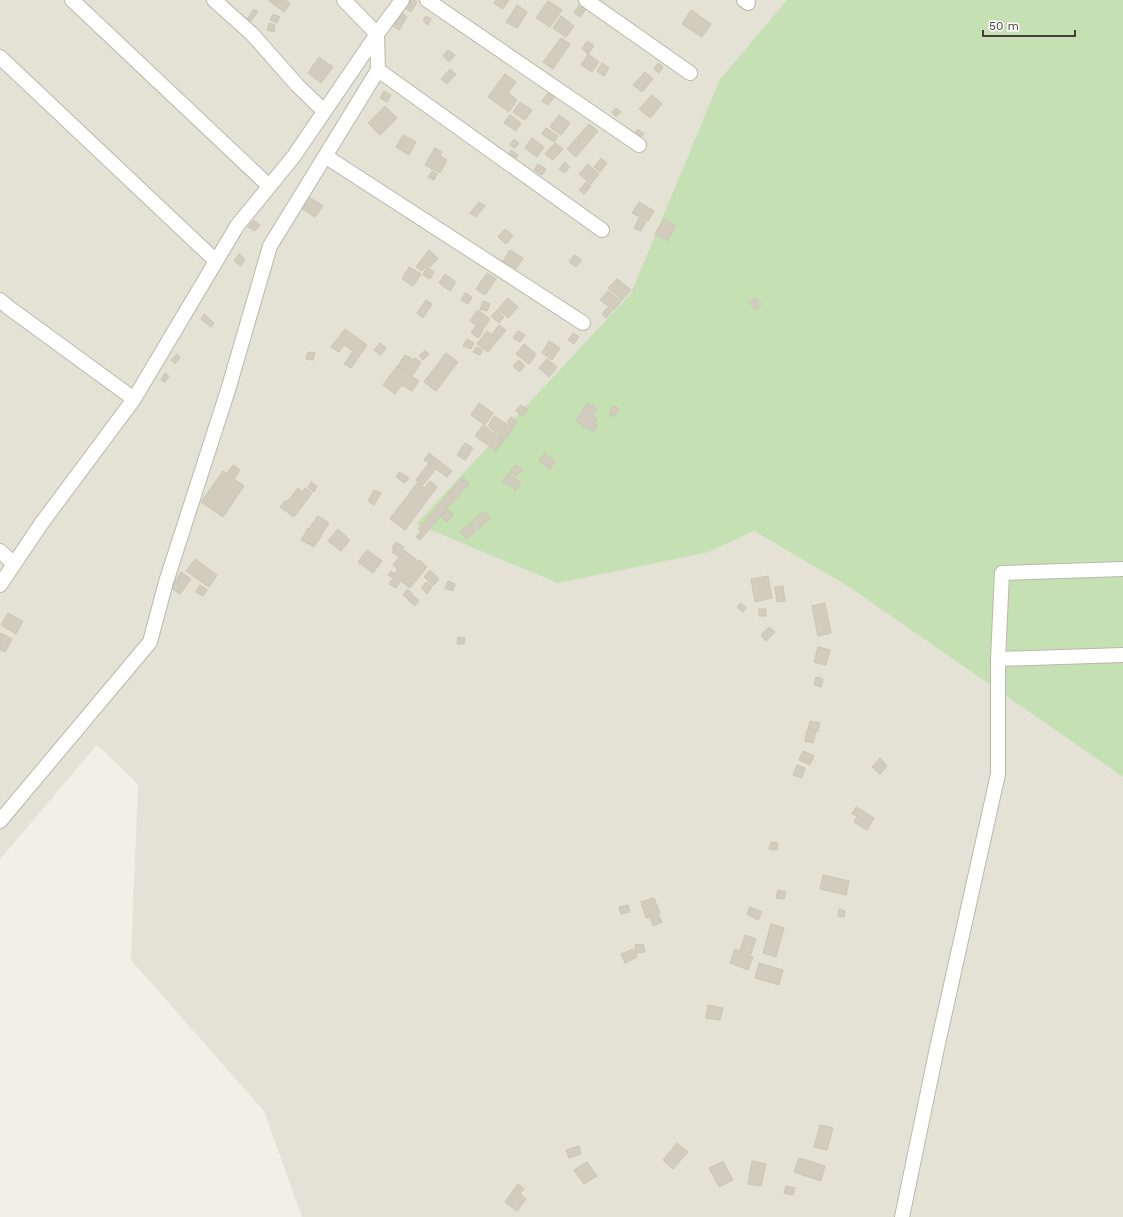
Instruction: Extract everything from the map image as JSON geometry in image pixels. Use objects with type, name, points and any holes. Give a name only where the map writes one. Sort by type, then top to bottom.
[{"type":"street","points":[[72,0],[270,186]]},
{"type":"street","points":[[214,0],[252,34],[297,85],[324,111]]},
{"type":"street","points":[[0,821],[150,642],[166,582],[228,390],[270,246],[378,70],[377,34],[344,0]]},
{"type":"street","points":[[0,585],[41,524],[134,399],[237,226],[294,156],[377,34],[402,0]]},
{"type":"street","points":[[427,0],[639,145]]},
{"type":"street","points":[[586,0],[690,73]]},
{"type":"street","points":[[0,57],[216,261]]},
{"type":"street","points":[[378,70],[602,230]]},
{"type":"street","points":[[325,156],[582,323]]},
{"type":"street","points":[[0,300],[134,399]]},
{"type":"street","points":[[0,551],[14,564]]},
{"type":"street","points":[[902,1217],[937,1048],[998,774],[998,659],[1002,573],[1123,569]]},
{"type":"street","points":[[998,659],[1123,655]]},
{"type":"shaded area","points":[[0,0],[787,0],[720,79],[631,293],[416,524],[709,552],[754,531],[849,587],[1123,777],[1123,1217],[302,1217],[264,1111],[131,960],[138,784],[97,745],[0,859]]},
{"type":"green space","points":[[787,0],[1123,0],[1123,777],[849,587],[754,531],[709,552],[558,583],[416,524],[631,293],[720,79]]},
{"type":"building","points":[[268,0],[286,0],[290,4],[284,12]]},
{"type":"building","points":[[410,0],[417,2],[411,12],[405,8]]},
{"type":"building","points":[[496,0],[509,0],[503,9],[494,3]]},
{"type":"building","points":[[548,1],[562,10],[550,27],[536,18]]},
{"type":"building","points":[[580,4],[587,8],[580,17],[574,13]]},
{"type":"building","points":[[517,5],[527,12],[517,28],[506,22]]},
{"type":"building","points":[[254,9],[258,12],[251,21],[247,19]]},
{"type":"building","points":[[691,10],[711,24],[702,37],[682,24]]},
{"type":"building","points":[[402,13],[407,17],[399,30],[393,26]]},
{"type":"building","points":[[273,14],[280,17],[277,23],[270,20]]},
{"type":"building","points":[[426,16],[431,19],[428,25],[423,21]]},
{"type":"building","points":[[561,16],[574,26],[566,37],[553,28]]},
{"type":"building","points":[[269,23],[275,25],[274,32],[267,30]]},
{"type":"building","points":[[561,38],[570,44],[553,69],[543,62]]},
{"type":"building","points":[[587,41],[594,46],[588,54],[582,49]]},
{"type":"building","points":[[448,50],[455,55],[449,62],[443,56]]},
{"type":"building","points":[[588,54],[599,62],[592,72],[581,65]]},
{"type":"building","points":[[319,57],[333,67],[321,83],[308,73]]},
{"type":"building","points":[[602,63],[609,68],[604,76],[597,71]]},
{"type":"building","points":[[658,63],[663,67],[659,73],[654,69]]},
{"type":"building","points":[[450,69],[456,74],[447,84],[441,79]]},
{"type":"building","points":[[645,72],[653,79],[642,92],[633,85]]},
{"type":"building","points":[[505,74],[516,82],[508,93],[517,100],[509,112],[488,97]]},
{"type":"building","points":[[384,91],[391,95],[387,102],[380,98]]},
{"type":"building","points":[[548,93],[554,97],[548,105],[542,101]]},
{"type":"building","points":[[652,95],[662,104],[650,118],[639,109]]},
{"type":"building","points":[[520,102],[532,110],[525,120],[513,112]]},
{"type":"building","points":[[385,106],[397,118],[380,135],[368,123]]},
{"type":"building","points":[[616,108],[621,112],[616,117],[612,112]]},
{"type":"building","points":[[510,115],[521,123],[516,131],[504,123]]},
{"type":"building","points":[[559,115],[570,123],[561,135],[550,127]]},
{"type":"building","points":[[589,124],[598,131],[576,157],[567,149]]},
{"type":"building","points":[[546,128],[558,136],[554,142],[542,134]]},
{"type":"building","points":[[638,129],[644,134],[639,139],[634,134]]},
{"type":"building","points":[[403,135],[416,142],[409,155],[396,147]]},
{"type":"building","points":[[532,138],[544,147],[537,157],[525,148]]},
{"type":"building","points":[[514,139],[519,143],[515,148],[510,145]]},
{"type":"building","points":[[555,143],[563,149],[553,160],[545,154]]},
{"type":"building","points":[[435,148],[442,152],[440,156],[447,160],[440,173],[425,165]]},
{"type":"building","points":[[511,150],[518,155],[515,160],[508,155]]},
{"type":"building","points":[[601,158],[607,163],[600,172],[594,167]]},
{"type":"building","points":[[565,162],[570,167],[564,173],[559,169]]},
{"type":"building","points":[[538,164],[546,169],[542,175],[534,170]]},
{"type":"building","points":[[588,164],[599,174],[591,184],[579,174]]},
{"type":"building","points":[[432,171],[437,174],[434,180],[428,177]]},
{"type":"building","points":[[586,182],[591,186],[584,194],[579,190]]},
{"type":"building","points":[[309,197],[323,206],[315,217],[301,208]]},
{"type":"building","points":[[479,202],[485,206],[476,217],[470,213]]},
{"type":"building","points":[[639,202],[654,211],[648,221],[632,213]]},
{"type":"building","points":[[639,218],[646,222],[641,231],[634,228]]},
{"type":"building","points":[[664,219],[676,226],[667,241],[655,234]]},
{"type":"building","points":[[254,220],[260,225],[255,231],[248,227]]},
{"type":"building","points":[[505,229],[513,236],[506,244],[498,237]]},
{"type":"building","points":[[429,250],[438,258],[430,267],[427,265],[422,271],[416,267]]},
{"type":"building","points":[[510,250],[523,258],[516,269],[503,261]]},
{"type":"building","points":[[239,254],[245,259],[241,266],[234,261]]},
{"type":"building","points":[[574,255],[582,260],[576,267],[569,262]]},
{"type":"building","points":[[409,267],[421,274],[413,286],[402,279]]},
{"type":"building","points":[[427,267],[434,272],[430,279],[423,275]]},
{"type":"building","points":[[487,273],[496,279],[485,295],[476,289]]},
{"type":"building","points":[[445,274],[456,282],[450,291],[439,283]]},
{"type":"building","points":[[617,279],[631,290],[622,300],[608,288]]},
{"type":"building","points":[[608,291],[621,301],[614,310],[600,300]]},
{"type":"building","points":[[465,293],[472,297],[468,304],[461,300]]},
{"type":"building","points":[[755,297],[762,304],[756,310],[749,303]]},
{"type":"building","points":[[508,298],[518,307],[508,318],[498,309]]},
{"type":"building","points":[[426,300],[432,304],[423,318],[417,313]]},
{"type":"building","points":[[483,301],[490,304],[487,311],[480,309]]},
{"type":"building","points":[[608,307],[612,311],[606,318],[602,314]]},
{"type":"building","points":[[478,310],[490,319],[482,330],[470,321]]},
{"type":"building","points":[[497,310],[504,317],[499,323],[491,316]]},
{"type":"building","points":[[204,314],[214,323],[211,327],[201,319]]},
{"type":"building","points":[[499,325],[506,330],[499,339],[492,334]]},
{"type":"building","points":[[476,326],[483,331],[478,338],[471,333]]},
{"type":"building","points":[[345,329],[367,345],[351,368],[344,364],[353,351],[344,345],[339,352],[331,347]]},
{"type":"building","points":[[487,331],[498,339],[488,352],[477,344]]},
{"type":"building","points":[[518,331],[525,335],[520,342],[513,338]]},
{"type":"building","points":[[573,333],[579,337],[574,344],[568,340]]},
{"type":"building","points":[[467,339],[474,343],[471,349],[463,346]]},
{"type":"building","points":[[549,341],[560,348],[552,360],[542,353]]},
{"type":"building","points":[[380,343],[386,348],[381,355],[374,350]]},
{"type":"building","points":[[524,344],[536,354],[529,364],[516,354]]},
{"type":"building","points":[[476,347],[482,350],[480,355],[473,352]]},
{"type":"building","points":[[425,350],[429,354],[423,360],[419,356]]},
{"type":"building","points":[[308,352],[315,353],[313,360],[306,359]]},
{"type":"building","points":[[446,353],[458,362],[436,391],[424,382]]},
{"type":"building","points":[[177,354],[180,358],[175,364],[171,360]]},
{"type":"building","points":[[405,355],[414,360],[415,358],[421,362],[413,375],[398,366]]},
{"type":"building","points":[[547,359],[557,367],[549,377],[539,368]]},
{"type":"building","points":[[519,360],[525,366],[519,372],[513,366]]},
{"type":"building","points":[[397,366],[419,381],[412,391],[402,385],[395,394],[383,385]]},
{"type":"building","points":[[165,373],[169,376],[165,382],[161,380]]},
{"type":"building","points":[[479,403],[493,413],[485,425],[471,415]]},
{"type":"building","points":[[587,403],[597,409],[592,416],[597,419],[594,423],[597,425],[593,432],[576,421]]},
{"type":"building","points":[[521,405],[528,410],[522,417],[516,411]]},
{"type":"building","points":[[613,406],[619,409],[614,417],[609,414]]},
{"type":"building","points":[[494,416],[513,428],[506,439],[488,426]]},
{"type":"building","points":[[511,417],[517,422],[513,427],[507,422]]},
{"type":"building","points":[[483,425],[504,440],[496,451],[475,436]]},
{"type":"building","points":[[465,443],[473,448],[465,460],[457,455]]},
{"type":"building","points":[[429,453],[452,471],[447,477],[436,469],[423,485],[416,480],[429,463],[424,460]]},
{"type":"building","points":[[544,454],[555,461],[550,469],[539,461]]},
{"type":"building","points":[[233,465],[240,470],[235,478],[227,473]]},
{"type":"building","points":[[516,465],[522,469],[516,476],[510,471]]},
{"type":"building","points":[[223,471],[244,486],[223,517],[201,502]]},
{"type":"building","points":[[399,472],[409,478],[405,483],[396,477]]},
{"type":"building","points":[[509,473],[515,478],[509,486],[502,481]]},
{"type":"building","points":[[462,477],[469,483],[420,540],[416,537],[421,531],[418,529]]},
{"type":"building","points":[[516,479],[521,483],[515,490],[511,486]]},
{"type":"building","points":[[430,481],[437,487],[405,530],[390,519],[418,482],[425,488]]},
{"type":"building","points":[[311,482],[317,486],[314,492],[308,488]]},
{"type":"building","points":[[298,488],[303,492],[305,488],[312,493],[294,517],[280,507],[286,500],[288,501]]},
{"type":"building","points":[[374,490],[381,493],[374,505],[368,501]]},
{"type":"building","points":[[447,509],[453,514],[447,522],[441,517]]},
{"type":"building","points":[[484,511],[490,517],[486,522],[479,515]]},
{"type":"building","points":[[318,516],[329,523],[322,534],[310,527]]},
{"type":"building","points":[[478,516],[485,523],[478,529],[471,522]]},
{"type":"building","points":[[470,523],[476,530],[467,539],[460,532]]},
{"type":"building","points":[[308,528],[322,535],[314,547],[301,540]]},
{"type":"building","points":[[338,529],[350,540],[341,551],[328,541]]},
{"type":"building","points":[[396,542],[404,547],[398,556],[392,552],[394,550],[392,548]]},
{"type":"building","points":[[367,550],[382,561],[373,573],[358,562]]},
{"type":"building","points":[[404,550],[417,560],[396,588],[389,584],[393,578],[388,575],[391,571],[394,574],[398,569],[393,565]]},
{"type":"building","points":[[195,559],[217,575],[209,587],[186,571]]},
{"type":"building","points":[[419,560],[427,567],[410,588],[402,582]]},
{"type":"building","points":[[430,570],[439,579],[433,586],[424,577]]},
{"type":"building","points":[[181,572],[191,579],[180,594],[171,588]]},
{"type":"building","points":[[768,576],[772,598],[755,602],[751,579]]},
{"type":"building","points":[[448,581],[455,584],[453,591],[445,588]]},
{"type":"building","points":[[426,582],[432,587],[427,594],[421,588]]},
{"type":"building","points":[[200,585],[207,590],[203,596],[196,592]]},
{"type":"building","points":[[783,586],[785,601],[777,602],[775,587]]},
{"type":"building","points":[[407,589],[413,594],[409,600],[403,595]]},
{"type":"building","points":[[413,596],[419,600],[415,606],[409,601]]},
{"type":"building","points":[[740,603],[746,607],[743,612],[737,607]]},
{"type":"building","points":[[825,603],[831,633],[818,636],[812,606]]},
{"type":"building","points":[[759,609],[766,609],[766,616],[759,616]]},
{"type":"building","points":[[8,613],[23,621],[16,634],[1,625]]},
{"type":"building","points":[[769,627],[775,632],[766,641],[761,635]]},
{"type":"building","points":[[1,633],[12,639],[5,652],[0,650]]},
{"type":"building","points":[[458,637],[465,638],[464,644],[457,644]]},
{"type":"building","points":[[818,647],[830,650],[826,665],[814,662]]},
{"type":"building","points":[[816,677],[823,679],[821,687],[814,685]]},
{"type":"building","points":[[810,721],[820,723],[818,732],[808,729]]},
{"type":"building","points":[[807,730],[816,732],[813,743],[805,741]]},
{"type":"building","points":[[803,751],[814,756],[810,765],[799,760]]},
{"type":"building","points":[[880,758],[887,766],[880,774],[872,767]]},
{"type":"building","points":[[797,765],[805,768],[802,778],[793,775]]},
{"type":"building","points":[[856,807],[874,818],[867,830],[854,822],[857,816],[852,814]]},
{"type":"building","points":[[771,842],[778,843],[777,850],[769,849]]},
{"type":"building","points":[[823,875],[849,881],[846,895],[820,889]]},
{"type":"building","points":[[778,890],[786,892],[784,899],[776,898]]},
{"type":"building","points":[[654,898],[660,913],[646,918],[641,902]]},
{"type":"building","points":[[628,905],[630,912],[621,914],[619,907]]},
{"type":"building","points":[[750,907],[762,912],[758,920],[747,914]]},
{"type":"building","points":[[839,909],[845,911],[844,917],[838,916]]},
{"type":"building","points":[[659,915],[662,922],[653,926],[650,918]]},
{"type":"building","points":[[771,924],[784,928],[776,957],[763,953]]},
{"type":"building","points":[[745,935],[756,939],[751,954],[740,950]]},
{"type":"building","points":[[643,944],[645,952],[636,953],[635,945]]},
{"type":"building","points":[[633,949],[637,957],[625,963],[621,954]]},
{"type":"building","points":[[735,949],[753,957],[748,970],[730,963]]},
{"type":"building","points":[[759,963],[783,970],[779,985],[755,978]]},
{"type":"building","points":[[708,1005],[723,1008],[720,1020],[706,1018]]},
{"type":"building","points":[[820,1125],[833,1128],[827,1150],[814,1147]]},
{"type":"building","points":[[677,1143],[688,1152],[673,1169],[663,1160]]},
{"type":"building","points":[[579,1146],[581,1154],[569,1158],[566,1150]]},
{"type":"building","points":[[799,1158],[825,1166],[821,1181],[794,1172]]},
{"type":"building","points":[[723,1161],[733,1180],[719,1187],[709,1168]]},
{"type":"building","points":[[752,1161],[766,1164],[761,1186],[748,1184]]},
{"type":"building","points":[[587,1162],[597,1176],[584,1184],[574,1170]]},
{"type":"building","points":[[518,1184],[524,1189],[520,1194],[526,1199],[517,1211],[505,1202]]},
{"type":"building","points":[[786,1186],[795,1188],[793,1195],[784,1193]]}]
